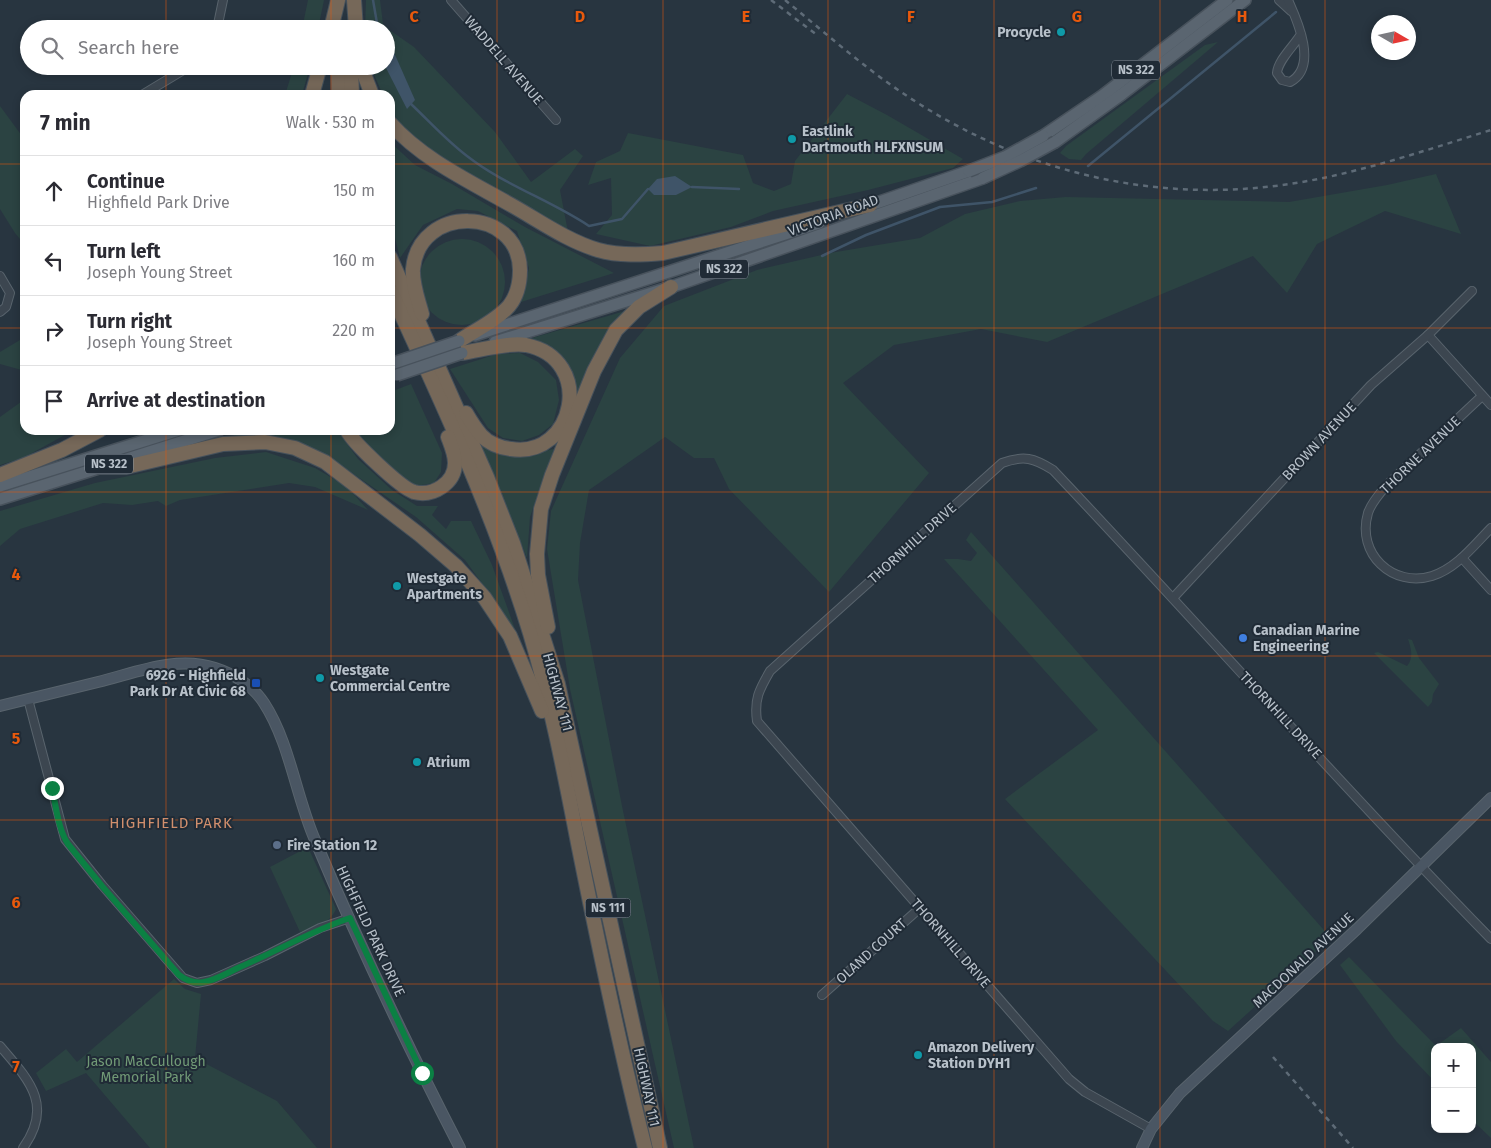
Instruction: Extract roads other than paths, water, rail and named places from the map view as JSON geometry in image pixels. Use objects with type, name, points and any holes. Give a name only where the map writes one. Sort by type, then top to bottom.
[{"type":"highway","points":[[333,20],[339,0]]},
{"type":"highway","points":[[338,20],[339,0]]},
{"type":"highway","points":[[352,20],[354,0]]},
{"type":"highway","points":[[354,0],[355,20]]},
{"type":"highway","points":[[313,90],[318,75]]},
{"type":"highway","points":[[338,75],[339,90]]},
{"type":"highway","points":[[351,75],[352,90]]},
{"type":"highway","points":[[364,75],[370,90]]},
{"type":"highway","points":[[395,129],[423,154],[567,237],[600,251],[640,255],[663,253],[870,205]]},
{"type":"highway","points":[[433,356],[414,281],[415,260],[427,237],[440,227],[458,222],[474,221],[491,226],[507,238],[514,248],[520,265],[519,284],[516,294],[504,312],[461,347]]},
{"type":"highway","name":"HIGHWAY 111","points":[[395,269],[487,477],[513,543],[558,684],[661,1148]]},
{"type":"highway","points":[[558,684],[538,575],[537,547],[541,509],[552,476],[594,371],[616,330],[639,307],[671,288]]},
{"type":"highway","name":"HIGHWAY 111","points":[[395,301],[479,487],[531,635],[567,779],[614,1020],[644,1148]]},
{"type":"highway","points":[[395,313],[412,339]]},
{"type":"highway","points":[[443,379],[481,434],[487,440],[502,447],[516,450],[536,446],[553,436],[560,428],[568,410],[570,392],[566,374],[556,360],[538,349],[517,344],[461,347]]},
{"type":"highway","points":[[350,435],[408,489],[420,493],[437,490],[451,477],[455,466],[454,453],[442,421],[438,395]]},
{"type":"highway","points":[[0,475],[62,450],[90,435]]},
{"type":"highway","points":[[99,467],[126,467],[223,444],[265,442],[295,448],[325,462],[420,535],[456,566],[484,597],[510,636],[539,702],[556,762],[567,779]]},
{"type":"main road","name":"VICTORIA ROAD","points":[[395,369],[970,171],[1005,156],[1043,136],[1096,101],[1227,0]]},
{"type":"main road","name":"VICTORIA ROAD","points":[[461,347],[671,288],[983,178],[1055,142],[1122,94],[1245,0]]},
{"type":"main road","name":"NS 322","points":[[0,486],[163,435]]},
{"type":"main road","name":"NS 322","points":[[0,499],[203,435]]},
{"type":"street","points":[[219,20],[223,0]]},
{"type":"street","name":"WADDELL AVENUE","points":[[451,0],[556,120]]},
{"type":"street","points":[[1279,0],[1294,14]]},
{"type":"street","points":[[1288,0],[1301,34],[1304,60],[1301,72],[1296,79],[1290,82],[1282,80],[1276,73],[1277,68],[1301,34]]},
{"type":"street","points":[[150,90],[175,75]]},
{"type":"street","points":[[0,276],[10,293],[6,307],[0,312]]},
{"type":"street","name":"BROWN AVENUE","points":[[1173,598],[1341,416],[1384,372],[1428,335],[1472,291]]},
{"type":"street","points":[[1428,335],[1491,405]]},
{"type":"street","name":"THORNE AVENUE","points":[[1482,396],[1387,485],[1376,498],[1368,513],[1366,534],[1372,552],[1382,567],[1392,573],[1412,578],[1432,576],[1462,558],[1491,528]]},
{"type":"street","name":"THORNHILL DRIVE","points":[[1151,1129],[1085,1092],[1069,1079],[757,721],[755,706],[758,691],[770,671],[1002,463],[1013,459],[1037,460],[1052,470],[1173,598],[1420,866],[1491,939]]},
{"type":"street","points":[[1462,558],[1491,590]]},
{"type":"street","name":"HIGHFIELD PARK DRIVE","points":[[0,706],[124,674],[179,663],[192,663],[212,667],[242,681],[261,698],[270,715],[296,782],[314,838],[409,1046],[460,1148]]},
{"type":"street","points":[[28,700],[65,839],[102,886],[183,978],[197,983],[211,980],[265,956],[320,928],[350,918]]},
{"type":"street","name":"MACDONALD AVENUE","points":[[1142,1148],[1151,1129],[1180,1093],[1357,929],[1491,798]]},
{"type":"street","name":"OLAND COURT","points":[[822,994],[920,908]]},
{"type":"street","points":[[0,1046],[22,1073],[33,1092],[37,1104],[36,1120],[31,1136],[23,1148]]},
{"type":"water","points":[[395,55],[415,100],[407,109],[390,75],[395,75]]},
{"type":"water","points":[[675,176],[692,187],[676,195],[654,195],[648,189],[657,179]]},
{"type":"waterway","points":[[373,0],[376,20]]},
{"type":"waterway","points":[[1088,166],[1276,12]]},
{"type":"waterway","points":[[411,104],[452,144],[481,166],[589,226],[622,219],[648,189]]},
{"type":"waterway","points":[[692,187],[739,189]]},
{"type":"waterway","points":[[822,256],[866,235],[940,207],[992,202],[1036,188]]},
{"type":"railway","points":[[771,0],[817,35]]},
{"type":"railway","points":[[785,0],[884,80],[931,111],[980,137],[1030,158],[1082,174],[1136,185],[1191,190],[1246,189],[1302,182],[1374,166],[1491,130]]},
{"type":"railway","points":[[1273,1057],[1353,1148]]},
{"type":"place","name":"Procycle","points":[[1061,32]]},
{"type":"place","name":"Eastlink Dartmouth HLFXNSUM","points":[[792,139]]},
{"type":"place","name":"Westgate Apartments","points":[[397,586]]},
{"type":"place","name":"Canadian Marine Engineering","points":[[1243,638]]},
{"type":"place","name":"Westgate Commercial Centre","points":[[320,678]]},
{"type":"place","name":"6926 - Highfield Park Dr At Civic 68","points":[[256,683]]},
{"type":"place","name":"Atrium","points":[[417,762]]},
{"type":"place","name":"Fire Station 12","points":[[277,845]]},
{"type":"place","name":"Amazon Delivery Station DYH1","points":[[918,1055]]},
{"type":"district","name":"HIGHFIELD PARK","points":[[171,823]]},
{"type":"park label","name":"Jason MacCullough Memorial Park","points":[[146,1070]]}]
